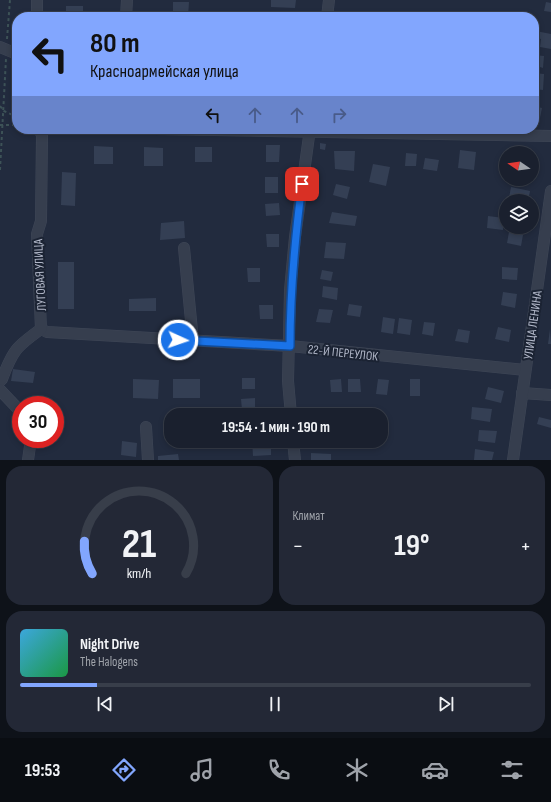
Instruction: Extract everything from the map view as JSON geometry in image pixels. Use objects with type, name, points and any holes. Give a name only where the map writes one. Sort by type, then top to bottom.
[{"type":"street","points":[[36,12],[37,0]]},
{"type":"street","points":[[126,12],[127,0]]},
{"type":"street","points":[[328,12],[329,0]]},
{"type":"street","name":"ЛУГОВАЯ УЛИЦА","points":[[0,381],[12,354],[24,341],[42,329],[37,234],[41,221],[42,134]]},
{"type":"street","points":[[290,408],[288,381],[290,346],[290,290],[295,237],[309,134]]},
{"type":"street","points":[[471,134],[551,136]]},
{"type":"street","name":"УЛИЦА ЛЕНИНА","points":[[513,460],[551,191]]},
{"type":"street","points":[[184,248],[193,341]]},
{"type":"street","name":"22-Й ПЕРЕУЛОК","points":[[42,329],[47,332],[290,346],[525,370]]},
{"type":"street","points":[[0,390],[12,403]]},
{"type":"street","points":[[522,393],[551,395]]},
{"type":"street","points":[[146,427],[148,460]]},
{"type":"street","points":[[28,460],[30,448]]},
{"type":"street","points":[[294,448],[295,460]]},
{"type":"path","points":[[0,170],[10,0]]},
{"type":"path","points":[[0,106],[4,111],[12,114]]},
{"type":"building","points":[[271,0],[296,0],[295,8],[271,7]]},
{"type":"building","points":[[173,2],[189,2],[188,12],[173,12]]},
{"type":"building","points":[[546,2],[551,3],[551,12],[544,11]]},
{"type":"building","points":[[66,6],[83,6],[83,12],[66,12]]},
{"type":"building","points":[[539,32],[551,34],[551,49],[540,47],[541,39],[539,39]]},
{"type":"building","points":[[539,56],[544,56],[543,68],[539,67]]},
{"type":"building","points":[[539,74],[544,74],[543,90],[539,90]]},
{"type":"building","points":[[539,107],[542,108],[539,118]]},
{"type":"building","points":[[320,143],[326,144],[325,150],[320,149]]},
{"type":"building","points":[[266,145],[280,145],[279,162],[266,162]]},
{"type":"building","points":[[94,146],[113,147],[113,164],[94,164]]},
{"type":"building","points":[[144,147],[163,148],[163,166],[144,166]]},
{"type":"building","points":[[195,147],[212,147],[212,162],[195,162]]},
{"type":"building","points":[[460,150],[476,152],[474,170],[458,168]]},
{"type":"building","points":[[334,151],[355,151],[354,171],[335,169]]},
{"type":"building","points":[[406,153],[417,154],[416,166],[405,166]]},
{"type":"building","points":[[425,158],[439,160],[437,171],[423,169]]},
{"type":"building","points":[[373,164],[390,167],[386,186],[369,182]]},
{"type":"building","points":[[62,172],[76,173],[75,206],[61,205]]},
{"type":"building","points":[[265,177],[278,177],[278,193],[265,193]]},
{"type":"building","points":[[336,184],[350,187],[347,199],[333,195]]},
{"type":"building","points":[[511,187],[530,191],[529,194],[510,194]]},
{"type":"building","points":[[279,203],[280,215],[266,216],[265,204]]},
{"type":"building","points":[[332,212],[357,216],[355,226],[329,223]]},
{"type":"building","points":[[488,216],[499,217],[499,230],[487,228]]},
{"type":"building","points":[[184,221],[185,238],[160,240],[161,223]]},
{"type":"building","points":[[266,234],[279,234],[279,247],[267,247]]},
{"type":"building","points":[[509,234],[523,235],[521,246],[507,243]]},
{"type":"building","points":[[326,242],[346,243],[344,259],[324,258]]},
{"type":"building","points":[[58,262],[74,262],[74,309],[58,309]]},
{"type":"building","points":[[502,267],[518,268],[517,280],[502,279]]},
{"type":"building","points":[[247,268],[260,268],[260,282],[248,282]]},
{"type":"building","points":[[322,270],[333,272],[331,281],[320,279]]},
{"type":"building","points":[[323,286],[338,288],[337,300],[322,297]]},
{"type":"building","points":[[503,292],[517,294],[515,308],[501,305]]},
{"type":"building","points":[[156,298],[156,311],[129,311],[129,299]]},
{"type":"building","points":[[349,304],[362,306],[360,317],[347,315]]},
{"type":"building","points":[[259,305],[273,305],[273,319],[260,319]]},
{"type":"building","points":[[319,309],[333,310],[330,323],[316,322]]},
{"type":"building","points":[[383,317],[395,319],[393,334],[381,332]]},
{"type":"building","points":[[399,318],[412,320],[410,335],[397,333]]},
{"type":"building","points":[[424,322],[435,323],[433,336],[422,334]]},
{"type":"building","points":[[498,327],[511,330],[509,342],[495,339]]},
{"type":"building","points":[[458,329],[470,331],[468,343],[455,341]]},
{"type":"building","points":[[550,329],[551,344],[548,344]]},
{"type":"building","points":[[13,369],[35,372],[33,383],[11,381]]},
{"type":"building","points":[[242,378],[255,378],[255,389],[242,389]]},
{"type":"building","points":[[133,379],[159,380],[158,399],[133,398]]},
{"type":"building","points":[[173,379],[200,379],[200,398],[173,398]]},
{"type":"building","points":[[341,379],[342,392],[331,392],[330,380]]},
{"type":"building","points":[[348,379],[360,379],[361,392],[348,392]]},
{"type":"building","points":[[378,379],[389,380],[387,395],[376,394]]},
{"type":"building","points":[[410,379],[420,379],[420,396],[410,396]]},
{"type":"building","points":[[488,387],[504,391],[501,403],[485,399]]},
{"type":"building","points":[[255,398],[255,408],[242,408],[241,399]]},
{"type":"building","points":[[472,407],[492,409],[490,422],[471,419]]},
{"type":"building","points":[[539,417],[551,420],[551,428],[537,424]]},
{"type":"building","points":[[479,430],[497,431],[495,443],[478,441]]},
{"type":"building","points":[[122,441],[137,443],[136,457],[121,455]]},
{"type":"building","points":[[252,448],[271,448],[271,455],[253,456]]},
{"type":"building","points":[[475,449],[494,452],[492,460],[474,460]]},
{"type":"building","points":[[311,453],[331,454],[331,460],[311,460]]},
{"type":"building","points":[[178,454],[179,460],[158,460],[158,456]]},
{"type":"route","points":[[178,340],[290,346],[290,290],[302,184]]}]
